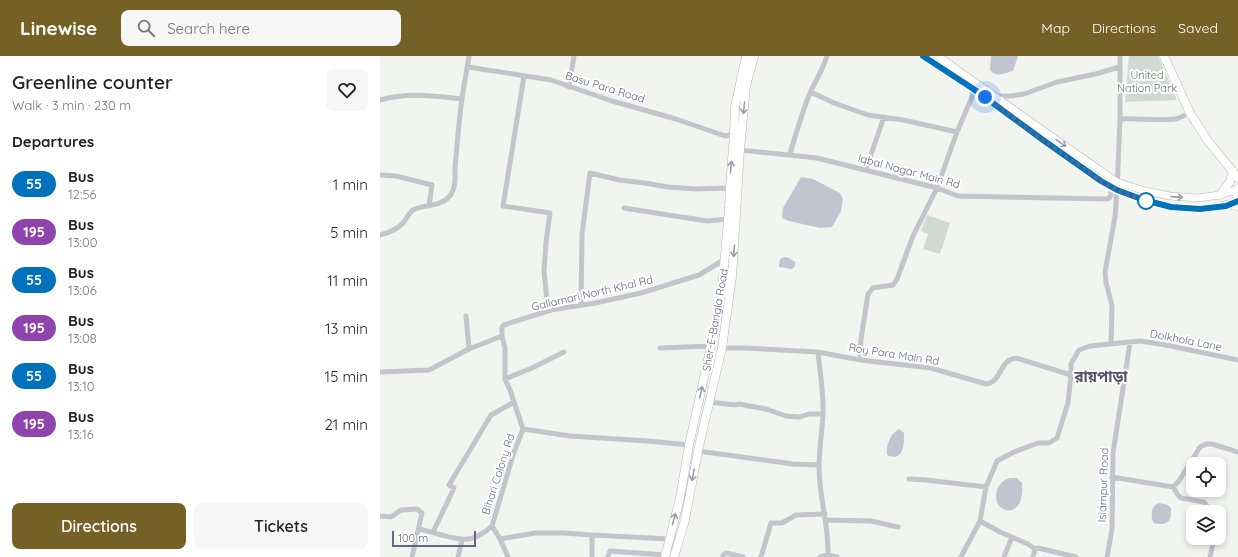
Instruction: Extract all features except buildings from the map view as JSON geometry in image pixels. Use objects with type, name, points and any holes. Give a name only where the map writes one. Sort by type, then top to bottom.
[{"type":"highway","name":"Sher-E-Bangla Road","points":[[665,556],[680,498],[689,445],[712,346],[722,290],[725,259],[731,236],[728,219],[730,208],[736,107],[746,56]]},
{"type":"highway","name":"Sher-E-Bangla Road","points":[[676,557],[685,520],[697,455],[722,348],[732,277],[731,236],[746,86],[754,56]]},
{"type":"highway","points":[[1164,56],[1190,113],[1208,141],[1238,178]]},
{"type":"highway","points":[[1220,195],[1230,182],[1233,171]]},
{"type":"highway","points":[[1238,189],[1236,193],[1238,197]]},
{"type":"highway","points":[[1226,206],[1238,206]]},
{"type":"highway","points":[[687,458],[697,455]]},
{"type":"main road","points":[[923,56],[975,90],[1043,140],[1114,188],[1144,200],[1171,207],[1200,209],[1226,206],[1238,201]]},
{"type":"main road","points":[[938,56],[1117,182],[1145,191],[1170,196],[1198,198],[1220,195],[1238,189]]},
{"type":"street","points":[[380,235],[399,226],[404,222],[407,215],[414,210],[440,203],[448,198],[453,192],[462,99],[469,56]]},
{"type":"street","points":[[569,87],[574,56]]},
{"type":"street","points":[[790,154],[796,131],[811,92],[825,64],[827,56]]},
{"type":"street","points":[[1111,344],[1112,306],[1105,272],[1115,217],[1114,188],[1117,182],[1120,119],[1120,56]]},
{"type":"street","name":"Basu Para Road","points":[[468,67],[551,80],[612,101],[676,118],[725,136],[734,134]]},
{"type":"street","points":[[995,96],[1024,94],[1057,82],[1096,74],[1119,67]]},
{"type":"street","points":[[524,76],[503,206],[550,213],[544,271],[548,311]]},
{"type":"street","points":[[860,360],[861,339],[868,294],[873,288],[893,285],[897,279],[913,236],[937,188],[957,132],[975,90]]},
{"type":"street","points":[[811,92],[834,103],[861,112],[957,132]]},
{"type":"street","points":[[380,100],[394,96],[413,94],[462,99]]},
{"type":"street","points":[[1120,119],[1146,120],[1176,118],[1190,113]]},
{"type":"street","points":[[866,169],[884,117]]},
{"type":"street","name":"Iqbal Nagar Main Rd","points":[[740,150],[817,158],[866,169],[937,188],[958,196],[1106,199],[1110,197],[1114,188]]},
{"type":"street","points":[[581,306],[582,234],[590,173],[619,180],[668,187],[696,189],[730,188]]},
{"type":"street","points":[[380,175],[396,176],[432,185],[429,206]]},
{"type":"street","points":[[624,208],[707,220],[728,219]]},
{"type":"street","name":"Gallamari North Khal Rd","points":[[502,336],[502,327],[504,325],[548,311],[581,306],[641,293],[698,275],[725,259]]},
{"type":"street","points":[[466,316],[469,349]]},
{"type":"street","points":[[380,372],[429,370],[469,349],[502,336],[505,348],[505,380],[523,429],[570,436],[689,445]]},
{"type":"street","name":"Dolkhola Lane","points":[[986,487],[997,461],[1014,452],[1049,442],[1057,438],[1068,403],[1071,364],[1079,350],[1090,346],[1140,341],[1238,360]]},
{"type":"street","name":"Islampur Road","points":[[1106,557],[1112,529],[1112,453],[1130,342]]},
{"type":"street","points":[[660,348],[712,346]]},
{"type":"street","name":"Roy Para Main Rd","points":[[722,348],[818,352],[860,360],[931,368],[986,384],[994,381],[1006,362],[1016,358],[1071,375]]},
{"type":"street","points":[[505,380],[564,352]]},
{"type":"street","points":[[818,352],[823,414],[819,466],[820,492],[826,517],[828,555]]},
{"type":"street","points":[[433,532],[454,488],[449,485],[491,415],[514,402]]},
{"type":"street","points":[[709,402],[735,405],[739,404],[766,409],[786,416],[800,417],[809,414],[823,414]]},
{"type":"street","name":"Bihari Colony Rd","points":[[492,526],[514,452],[523,429]]},
{"type":"street","points":[[1173,487],[1179,481],[1200,447],[1206,444],[1212,444],[1238,452]]},
{"type":"street","points":[[697,455],[730,455],[766,461],[819,466]]},
{"type":"street","points":[[1112,477],[1173,487]]},
{"type":"street","points":[[909,479],[986,487],[980,521],[961,557]]},
{"type":"street","points":[[1173,487],[1178,496],[1181,498],[1204,502],[1206,505]]},
{"type":"street","points":[[380,516],[390,517],[401,510],[416,509],[422,512],[412,557]]},
{"type":"street","points":[[761,557],[771,523],[782,524],[796,515],[871,521],[898,527]]},
{"type":"street","points":[[980,521],[1028,544],[1035,549],[1043,548],[1076,557]]},
{"type":"street","points":[[419,526],[419,528],[462,540],[475,537],[487,531],[492,526],[508,557]]},
{"type":"street","points":[[500,539],[535,533],[564,533],[669,539]]},
{"type":"street","points":[[592,535],[592,557]]},
{"type":"street","points":[[1004,557],[1012,537]]},
{"type":"street","points":[[458,557],[462,540]]},
{"type":"street","points":[[1210,557],[1213,545]]},
{"type":"street","points":[[1033,557],[1035,549]]},
{"type":"street","points":[[608,557],[610,551],[665,556]]},
{"type":"street","points":[[723,557],[726,553],[744,557]]},
{"type":"street","points":[[820,557],[828,555],[837,557]]},
{"type":"green space","name":"United Nation Park","points":[[1129,56],[1158,56],[1177,100],[1125,102]]},
{"type":"green space","points":[[927,215],[950,223],[940,254],[923,249],[928,234],[921,231]]},
{"type":"shaded area","points":[[991,56],[1018,56],[1013,71],[1004,74],[995,74],[990,70]]},
{"type":"shaded area","points":[[801,177],[813,179],[840,193],[843,199],[841,211],[832,227],[820,228],[782,218],[783,208]]},
{"type":"shaded area","points":[[785,257],[795,262],[795,266],[792,269],[779,267],[780,259]]},
{"type":"shaded area","points":[[899,429],[904,433],[902,451],[897,456],[893,457],[887,455],[889,440]]},
{"type":"shaded area","points":[[1010,478],[1017,478],[1022,483],[1022,496],[1019,504],[1014,509],[1008,510],[1003,509],[999,505],[996,498],[999,485]]},
{"type":"shaded area","points":[[1159,503],[1168,505],[1171,508],[1171,517],[1168,522],[1162,524],[1154,523],[1152,515],[1154,506]]},
{"type":"bus line","name":"55","points":[[923,56],[975,90],[1101,181],[1117,190],[1144,200],[1171,207],[1200,209],[1226,206],[1238,201]]},
{"type":"district","name":"রায়পাড়া","points":[[1101,377]]},
{"type":"route","points":[[985,97],[1101,181],[1117,190],[1146,201]]}]
